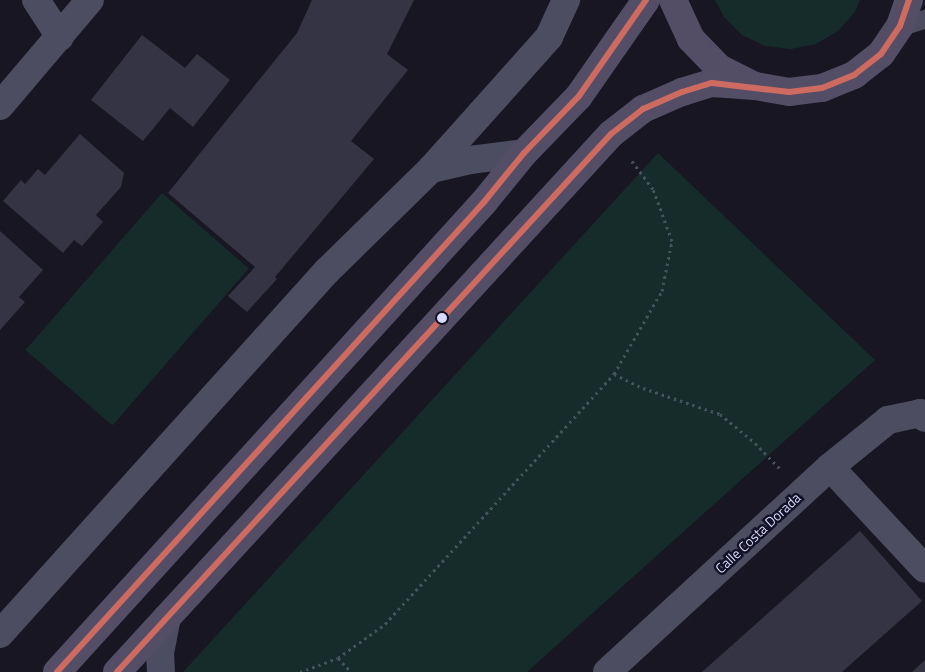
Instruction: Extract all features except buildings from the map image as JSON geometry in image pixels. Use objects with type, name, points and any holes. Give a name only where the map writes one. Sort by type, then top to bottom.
[{"type":"main road","points":[[57,672],[477,209],[524,153],[579,96],[646,0]]},
{"type":"main road","points":[[673,0],[690,39],[718,68],[755,86]]},
{"type":"main road","points":[[117,672],[611,134],[643,109],[682,92],[712,83],[755,86],[789,92],[822,88],[854,75],[881,54],[913,23],[909,0]]},
{"type":"street","points":[[36,0],[60,37]]},
{"type":"street","points":[[0,106],[90,0]]},
{"type":"street","points":[[0,634],[327,271],[431,169],[549,37],[566,0]]},
{"type":"street","points":[[431,169],[470,160],[524,153]]},
{"type":"street","name":"Calle Costa Dorada","points":[[607,672],[803,492],[888,420],[922,415]]},
{"type":"street","points":[[830,468],[925,569]]},
{"type":"street","points":[[161,672],[160,654],[167,618]]},
{"type":"path","points":[[300,672],[338,658],[385,624],[614,374],[662,292],[672,241],[653,189],[611,134]]},
{"type":"path","points":[[614,374],[644,388],[720,414],[755,443],[803,492]]},
{"type":"path","points":[[338,658],[351,672]]},
{"type":"green space","points":[[715,0],[860,0],[855,12],[838,31],[816,44],[791,49],[765,46],[742,35],[724,17]]},
{"type":"green space","points":[[658,153],[875,360],[527,672],[183,672]]},
{"type":"green space","points":[[162,193],[249,268],[112,425],[26,350]]},
{"type":"transit line","points":[[57,672],[484,202],[524,153],[579,96],[646,0]]},
{"type":"transit line","points":[[117,672],[611,134],[643,109],[682,92],[712,83],[789,92],[822,88],[854,75],[881,54],[900,26],[909,0]]}]
